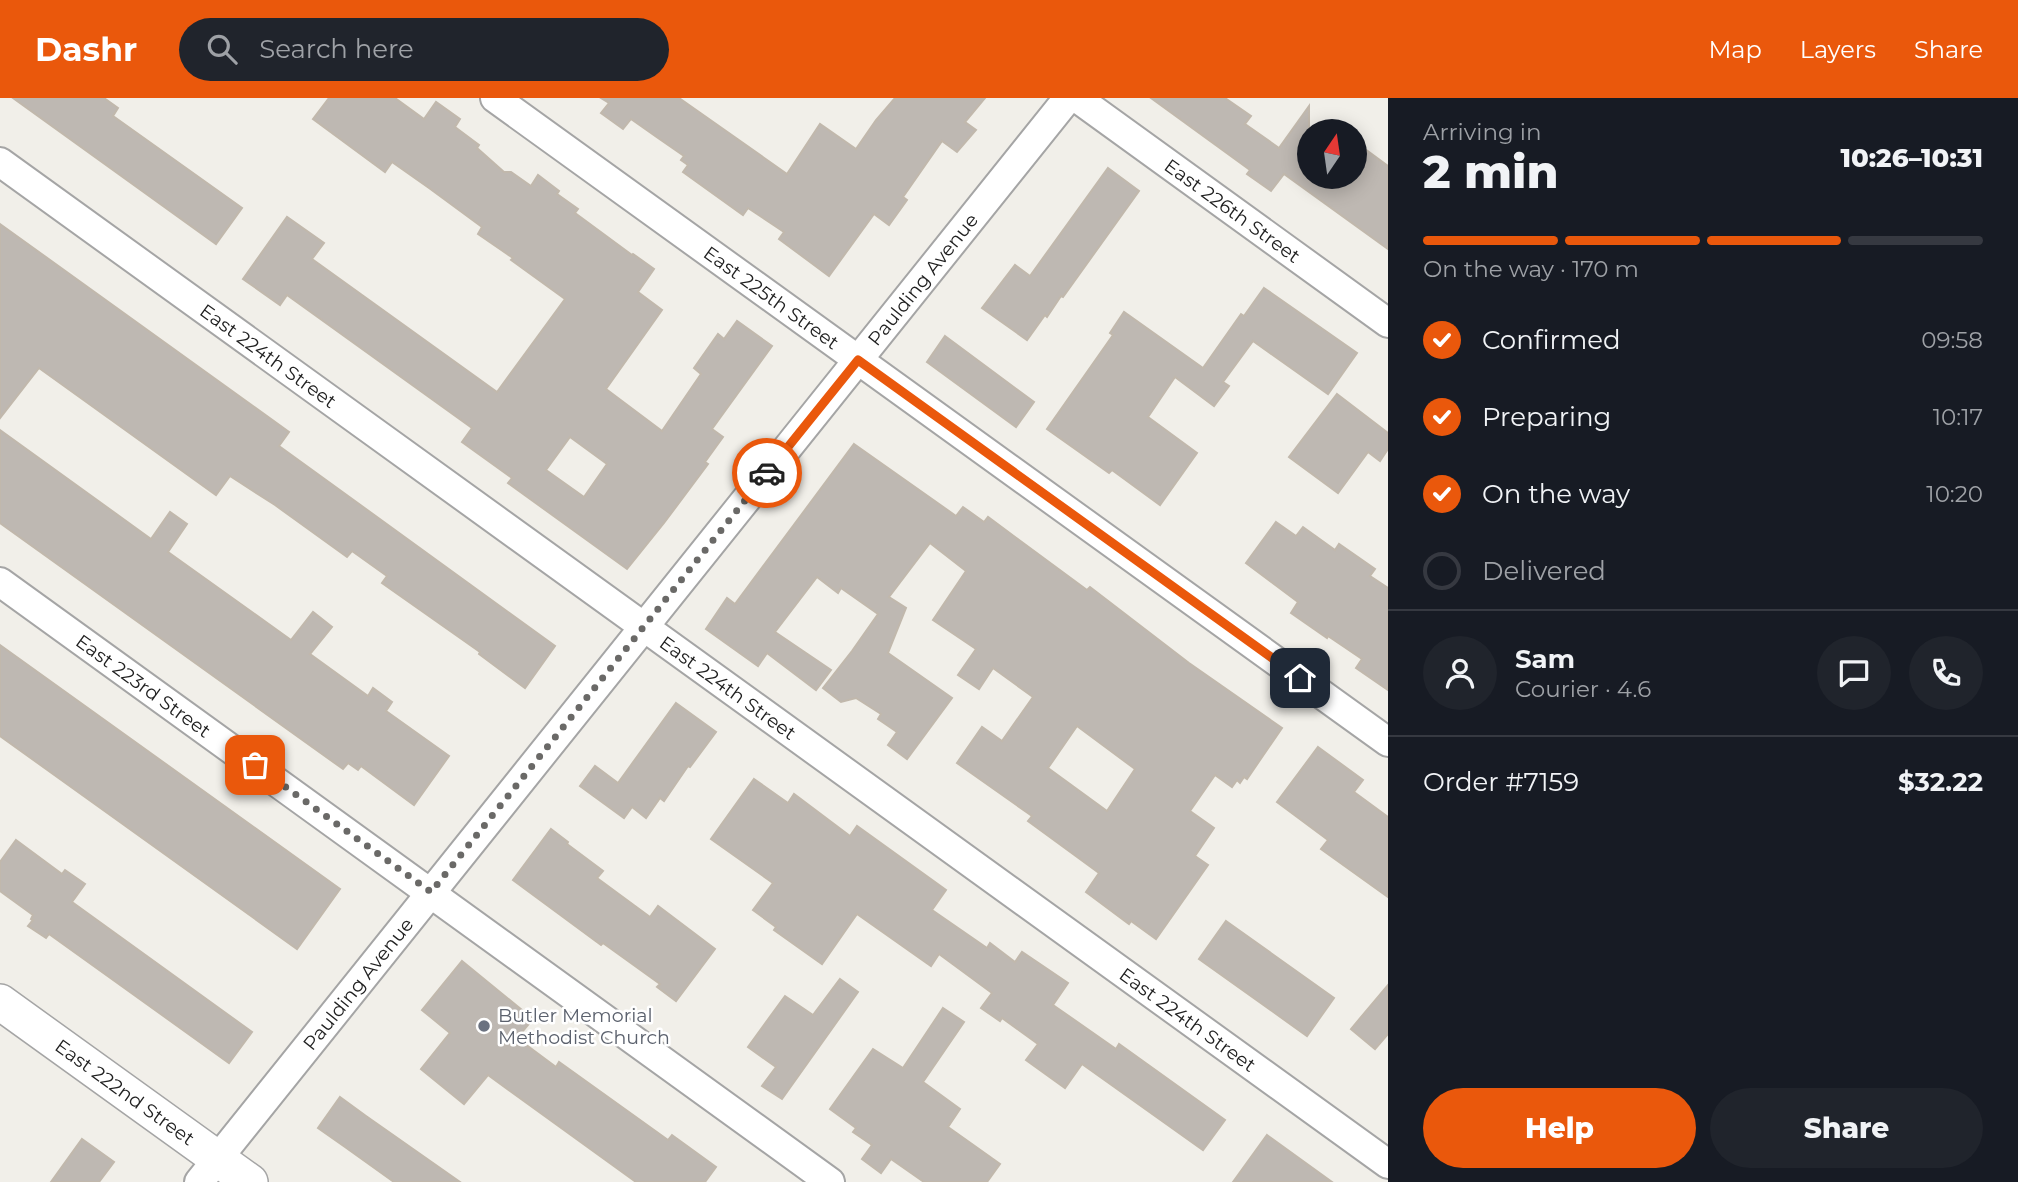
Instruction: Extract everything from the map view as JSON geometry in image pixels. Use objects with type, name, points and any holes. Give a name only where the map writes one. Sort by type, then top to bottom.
[{"type":"street","name":"East 225th Street","points":[[495,98],[1388,742]]},
{"type":"street","name":"Paulding Avenue","points":[[209,1170],[1068,98]]},
{"type":"street","name":"East 226th Street","points":[[1077,98],[1388,323]]},
{"type":"street","name":"East 224th Street","points":[[0,162],[1388,1164]]},
{"type":"street","name":"East 223rd Street","points":[[0,582],[830,1182]]},
{"type":"street","name":"East 222nd Street","points":[[0,1002],[209,1170],[250,1182]]},
{"type":"building","points":[[13,98],[104,98],[118,108],[113,116],[242,208],[216,244]]},
{"type":"building","points":[[329,98],[395,98],[424,119],[436,102],[460,119],[455,127],[479,145],[477,148],[504,172],[511,172],[531,186],[538,175],[559,191],[557,194],[578,209],[575,213],[654,269],[638,292],[662,310],[606,389],[662,431],[701,374],[694,368],[718,334],[724,339],[737,321],[772,346],[712,429],[723,437],[705,462],[708,464],[627,569],[508,483],[512,478],[462,442],[472,428],[287,295],[280,305],[243,279],[287,217],[324,243],[312,259],[497,392],[565,299],[478,234],[482,227],[429,188],[392,162],[385,172],[313,119]],"holes":[[[570,437],[607,464],[584,497],[546,470]]]},
{"type":"building","points":[[601,98],[679,98],[787,174],[820,124],[856,149],[895,98],[985,98],[965,122],[976,130],[957,152],[942,141],[903,197],[907,200],[889,225],[874,214],[829,276],[779,239],[784,232],[748,208],[743,215],[683,172],[688,165],[681,160],[684,156],[631,119],[623,129],[601,113],[609,103]]},
{"type":"building","points":[[1151,98],[1225,98],[1251,116],[1245,124],[1279,148],[1297,123],[1297,183],[1284,174],[1271,191],[1247,174],[1250,170]]},
{"type":"building","points":[[1309,106],[1309,119],[1300,119]]},
{"type":"building","points":[[1367,151],[1388,166],[1388,249],[1305,189],[1367,189]]},
{"type":"building","points":[[1108,168],[1139,191],[1063,297],[1061,296],[1047,317],[1045,315],[1027,340],[982,308],[1015,265],[1030,276]]},
{"type":"building","points":[[0,224],[289,432],[279,446],[555,646],[525,688],[479,654],[480,652],[382,583],[387,576],[352,551],[347,557],[230,476],[216,495],[39,368],[0,418]]},
{"type":"building","points":[[1264,288],[1357,353],[1328,394],[1253,341],[1223,382],[1229,386],[1214,406],[1175,377],[1148,417],[1197,453],[1160,505],[1112,470],[1109,473],[1047,429],[1113,335],[1110,333],[1124,312],[1203,368],[1241,314],[1244,316]]},
{"type":"building","points":[[945,336],[1034,402],[1016,427],[927,362]]},
{"type":"building","points":[[1337,394],[1388,433],[1388,449],[1380,461],[1368,452],[1338,493],[1289,457]]},
{"type":"building","points":[[0,430],[151,539],[170,512],[187,524],[168,552],[291,640],[313,612],[332,627],[310,654],[368,696],[373,688],[392,702],[386,711],[449,756],[414,805],[361,766],[358,770],[348,763],[343,769],[0,523]]},
{"type":"building","points":[[854,444],[956,516],[963,507],[984,522],[988,517],[1087,590],[1090,587],[1189,663],[1282,728],[1247,779],[1244,777],[1240,783],[1237,780],[1232,787],[1215,775],[1190,811],[1214,828],[1195,856],[1208,865],[1156,939],[1131,921],[1129,924],[1086,892],[1099,873],[1028,821],[1032,816],[957,763],[982,727],[1002,741],[1033,697],[993,668],[979,689],[958,675],[976,649],[933,620],[966,571],[930,543],[889,597],[906,608],[888,653],[952,698],[907,759],[888,745],[897,732],[878,719],[881,714],[856,698],[841,702],[823,688],[878,614],[841,588],[838,593],[817,577],[775,632],[831,670],[816,690],[767,653],[758,666],[706,629],[727,598],[735,604]],"holes":[[[1077,726],[1135,769],[1107,811],[1048,768]]]},
{"type":"building","points":[[1276,522],[1296,536],[1303,527],[1335,550],[1339,544],[1375,569],[1370,576],[1388,588],[1388,690],[1356,668],[1362,659],[1291,613],[1298,602],[1246,563]]},
{"type":"building","points":[[0,645],[340,889],[297,949],[0,736]]},
{"type":"building","points":[[676,703],[716,732],[664,801],[660,798],[646,818],[632,807],[624,818],[580,786],[595,766],[618,783]]},
{"type":"building","points":[[1318,747],[1363,780],[1354,792],[1388,817],[1388,897],[1321,849],[1328,840],[1277,802]]},
{"type":"building","points":[[754,779],[788,803],[794,794],[850,836],[857,826],[946,890],[932,910],[987,948],[990,943],[1015,962],[1022,952],[1068,983],[1053,1005],[1116,1049],[1119,1044],[1225,1120],[1203,1150],[1082,1064],[1065,1088],[1026,1060],[1038,1044],[1002,1018],[1000,1021],[981,1008],[992,993],[939,954],[931,966],[857,914],[822,964],[774,930],[776,927],[753,910],[773,883],[711,839]]},
{"type":"building","points":[[551,829],[603,871],[597,878],[650,917],[658,906],[715,949],[676,1001],[657,987],[660,984],[603,943],[601,945],[513,880]]},
{"type":"building","points":[[16,840],[62,874],[65,870],[85,884],[72,902],[252,1032],[229,1063],[49,934],[46,938],[28,926],[33,915],[0,891],[0,862]]},
{"type":"building","points":[[1226,921],[1334,998],[1307,1036],[1199,959]]},
{"type":"building","points":[[462,961],[533,1019],[517,1038],[556,1067],[559,1062],[668,1140],[672,1135],[716,1167],[705,1182],[636,1182],[488,1075],[464,1104],[421,1069],[450,1033],[422,1010]]},
{"type":"building","points":[[840,979],[858,992],[782,1099],[762,1086],[776,1067],[748,1047],[785,996],[813,1015]]},
{"type":"building","points":[[1388,985],[1388,1034],[1375,1049],[1351,1029]]},
{"type":"building","points":[[943,1008],[964,1022],[923,1082],[960,1109],[948,1127],[1000,1164],[987,1182],[924,1182],[891,1159],[881,1173],[862,1159],[872,1145],[853,1132],[856,1128],[830,1109],[873,1049],[903,1068]]},
{"type":"building","points":[[340,1097],[460,1182],[394,1182],[318,1128]]},
{"type":"building","points":[[1267,1135],[1332,1182],[1233,1182]]},
{"type":"building","points":[[82,1139],[114,1162],[99,1182],[51,1182]]},
{"type":"way so far","points":[[255,765],[431,892],[767,473]]},
{"type":"place","name":"Butler Memorial Methodist Church","points":[[484,1026]]},
{"type":"route","points":[[767,473],[858,360],[1300,678]]}]
